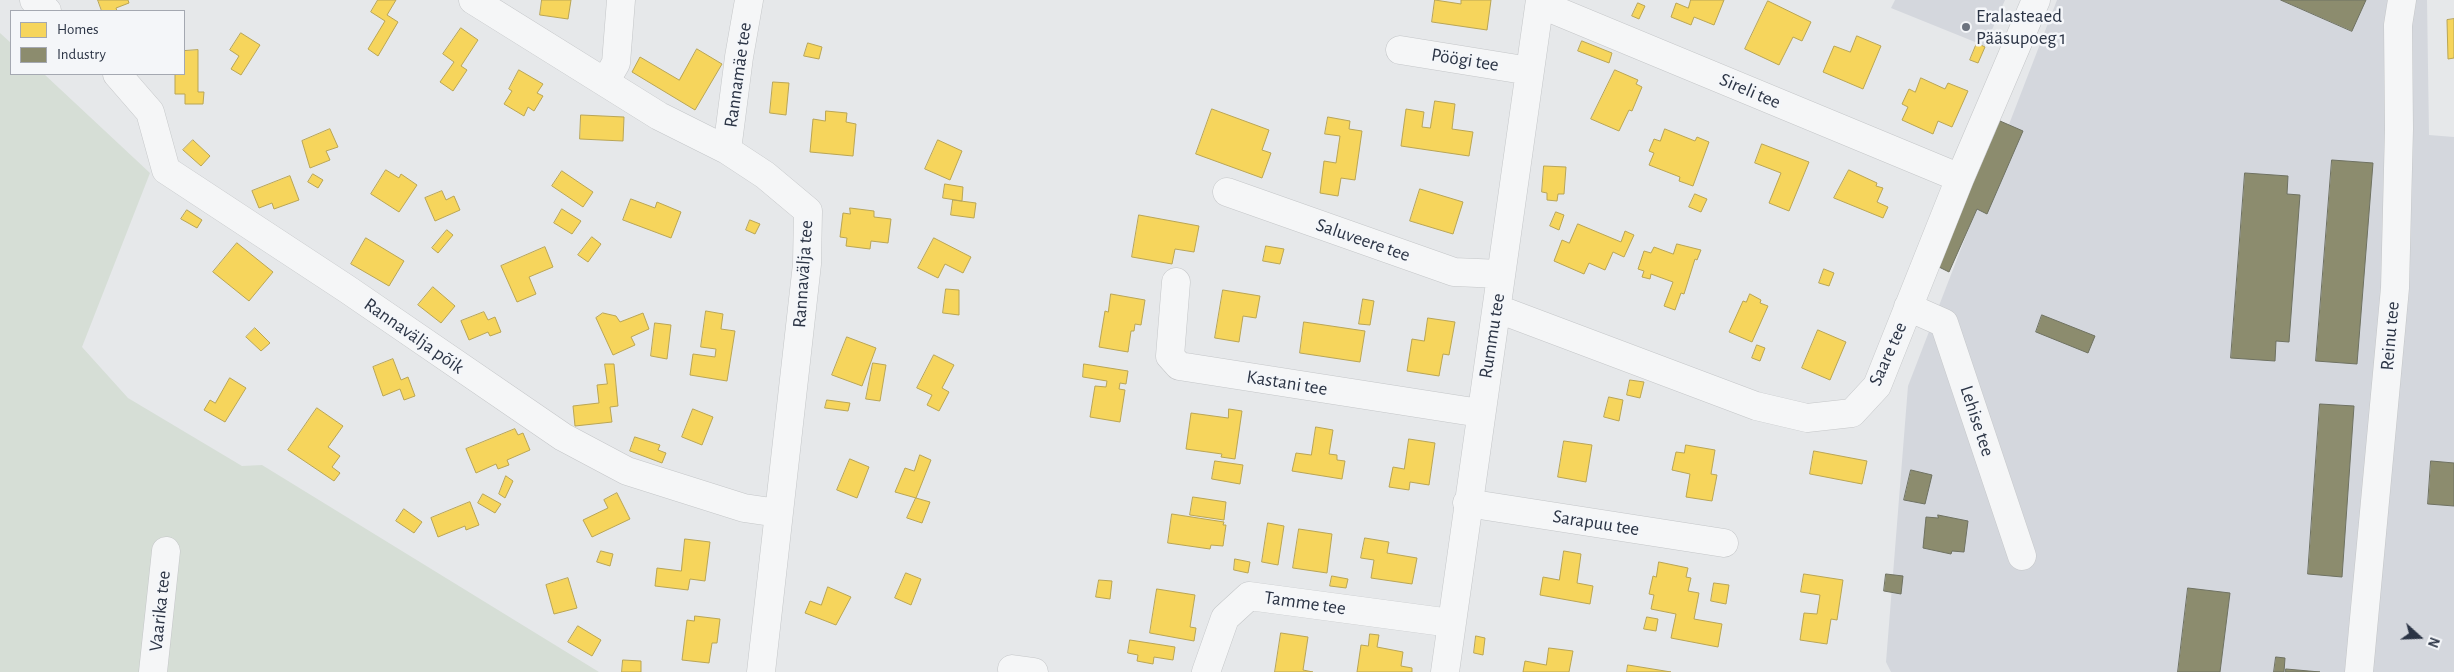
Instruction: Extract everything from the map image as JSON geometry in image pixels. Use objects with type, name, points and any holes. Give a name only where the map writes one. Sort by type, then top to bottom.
[{"type":"street","points":[[34,0],[46,10]]},
{"type":"street","name":"Rannavälja tee","points":[[473,0],[659,116],[727,150],[765,175],[808,211],[807,264],[761,672]]},
{"type":"street","points":[[605,82],[616,63],[621,0]]},
{"type":"street","name":"Rannamäe tee","points":[[727,150],[739,57],[749,0]]},
{"type":"street","name":"Saare tee","points":[[1498,309],[1756,406],[1807,418],[1852,413],[1876,386],[1960,178],[2036,0]]},
{"type":"street","name":"Reinu tee","points":[[2359,672],[2395,288],[2399,129],[2398,25],[2402,0]]},
{"type":"street","name":"Sireli tee","points":[[1540,2],[1960,178]]},
{"type":"street","name":"Rummu tee","points":[[1445,672],[1480,413],[1498,309],[1501,274],[1540,2]]},
{"type":"street","name":"Pöögi tee","points":[[1400,50],[1530,71]]},
{"type":"street","name":"Rannavälja põik","points":[[118,75],[150,112],[166,170],[325,274],[555,432],[627,471],[744,508],[778,513]]},
{"type":"street","name":"Saluveere tee","points":[[1227,192],[1454,272],[1501,274]]},
{"type":"street","name":"Kastani tee","points":[[1176,282],[1170,356],[1179,366],[1480,413]]},
{"type":"street","name":"Lehise tee","points":[[1908,307],[1944,323],[2022,556]]},
{"type":"street","name":"Sarapuu tee","points":[[1468,503],[1724,543]]},
{"type":"street","name":"Vaarika tee","points":[[153,672],[166,551]]},
{"type":"street","name":"Tamme tee","points":[[1206,672],[1225,618],[1249,596],[1451,623]]},
{"type":"shaded area","name":"Eralasteaed Pääsupoeg 1","points":[[1895,0],[2005,0],[1985,46],[1891,8]]},
{"type":"shaded area","points":[[2057,0],[2427,0],[2429,135],[2454,137],[2454,672],[1891,672],[1886,662],[1908,386]]},
{"type":"shaded area","points":[[0,33],[10,42],[10,75],[45,75],[150,173],[82,347],[128,398],[242,466],[262,465],[599,672],[0,672]]},
{"type":"building: Homes","points":[[98,0],[128,0],[129,3],[116,8],[117,10],[102,10]]},
{"type":"building: Homes","points":[[378,0],[396,0],[387,15],[398,22],[378,56],[368,49],[385,21],[371,12]]},
{"type":"building: Homes","points":[[542,0],[571,0],[568,19],[540,15]]},
{"type":"building: Homes","points":[[1435,0],[1461,4],[1461,0],[1491,0],[1487,30],[1432,22]]},
{"type":"building: Homes","points":[[1691,0],[1724,0],[1714,25],[1694,17],[1691,25],[1671,17],[1676,3],[1688,8]]},
{"type":"building: Homes","points":[[1768,1],[1811,22],[1802,41],[1793,37],[1779,65],[1745,49]]},
{"type":"building: Homes","points":[[1638,3],[1645,6],[1639,19],[1632,16]]},
{"type":"building: Homes","points":[[2454,19],[2454,58],[2448,59],[2447,20]]},
{"type":"building: Homes","points":[[461,28],[478,40],[461,66],[467,70],[453,91],[440,82],[454,62],[443,54]]},
{"type":"building: Homes","points":[[241,33],[260,45],[241,75],[231,69],[239,56],[230,50]]},
{"type":"building: Homes","points":[[1857,36],[1881,46],[1863,89],[1823,72],[1834,46],[1850,52]]},
{"type":"building: Homes","points":[[1582,41],[1612,53],[1609,63],[1578,51]]},
{"type":"building: Homes","points":[[808,43],[822,47],[819,59],[804,56]]},
{"type":"building: Homes","points":[[1977,43],[1985,47],[1978,63],[1970,60]]},
{"type":"building: Homes","points":[[697,49],[722,64],[695,110],[632,72],[640,57],[679,80]]},
{"type":"building: Homes","points":[[198,50],[198,92],[204,92],[203,104],[185,104],[185,94],[175,94],[175,75],[185,75],[185,51]]},
{"type":"building: Homes","points":[[519,70],[543,84],[537,93],[543,96],[534,111],[528,107],[524,116],[504,104],[512,91],[509,89]]},
{"type":"building: Homes","points":[[1615,70],[1638,80],[1636,84],[1642,87],[1632,111],[1629,110],[1619,131],[1591,119]]},
{"type":"building: Homes","points":[[1921,78],[1945,89],[1948,83],[1968,91],[1952,127],[1938,121],[1933,134],[1902,120],[1908,107],[1902,104],[1909,89],[1915,92]]},
{"type":"building: Homes","points":[[773,82],[789,83],[786,115],[770,113]]},
{"type":"building: Homes","points":[[1435,101],[1455,104],[1452,129],[1473,132],[1469,156],[1401,146],[1406,109],[1424,112],[1422,127],[1430,128]]},
{"type":"building: Homes","points":[[1212,109],[1269,130],[1262,150],[1271,153],[1262,178],[1196,154]]},
{"type":"building: Homes","points":[[826,111],[847,113],[846,122],[856,124],[853,156],[810,152],[813,119],[825,121]]},
{"type":"building: Homes","points":[[581,115],[624,117],[623,141],[580,139]]},
{"type":"building: Homes","points":[[1328,117],[1350,121],[1349,129],[1362,131],[1355,180],[1341,178],[1338,196],[1320,193],[1324,161],[1336,163],[1340,136],[1325,134]]},
{"type":"building: Homes","points":[[330,129],[338,147],[326,151],[330,160],[310,168],[302,141]]},
{"type":"building: Homes","points":[[1665,129],[1695,141],[1697,137],[1709,142],[1693,186],[1679,181],[1680,177],[1649,165],[1654,153],[1649,151],[1654,139],[1660,141]]},
{"type":"building: Homes","points":[[193,140],[210,156],[201,166],[183,150]]},
{"type":"building: Homes","points":[[938,140],[962,151],[950,180],[925,169]]},
{"type":"building: Homes","points":[[1762,144],[1809,162],[1789,211],[1769,203],[1781,173],[1755,163]]},
{"type":"building: Homes","points":[[1544,166],[1566,167],[1564,194],[1558,194],[1557,201],[1547,200],[1547,193],[1542,192]]},
{"type":"building: Homes","points":[[386,170],[399,178],[401,174],[417,185],[399,212],[371,194]]},
{"type":"building: Homes","points":[[1849,170],[1877,183],[1876,186],[1883,188],[1877,202],[1888,207],[1883,218],[1834,198]]},
{"type":"building: Homes","points":[[562,171],[593,192],[583,207],[552,186]]},
{"type":"building: Homes","points":[[313,174],[323,180],[318,188],[308,182]]},
{"type":"building: Homes","points":[[290,176],[299,200],[274,209],[272,203],[259,208],[252,191]]},
{"type":"building: Homes","points":[[945,184],[963,187],[962,201],[943,198]]},
{"type":"building: Homes","points":[[1420,189],[1463,202],[1453,234],[1410,221]]},
{"type":"building: Homes","points":[[442,191],[446,200],[454,196],[460,210],[435,221],[425,198]]},
{"type":"building: Homes","points":[[1695,194],[1707,199],[1701,212],[1689,207]]},
{"type":"building: Homes","points":[[631,199],[655,208],[657,202],[681,212],[671,238],[623,220]]},
{"type":"building: Homes","points":[[953,200],[976,203],[974,218],[951,215]]},
{"type":"building: Homes","points":[[850,208],[874,211],[874,217],[891,219],[888,243],[871,241],[870,249],[846,246],[847,238],[840,237],[843,213],[850,214]]},
{"type":"building: Homes","points":[[562,209],[581,221],[572,234],[554,223]]},
{"type":"building: Homes","points":[[187,210],[202,220],[197,228],[181,219]]},
{"type":"building: Homes","points":[[1556,212],[1564,215],[1559,230],[1550,226]]},
{"type":"building: Homes","points":[[1139,215],[1199,226],[1194,252],[1175,249],[1172,264],[1132,257]]},
{"type":"building: Homes","points":[[750,220],[760,224],[755,234],[746,230]]},
{"type":"building: Homes","points":[[1578,224],[1621,242],[1625,231],[1634,235],[1624,257],[1613,252],[1605,270],[1589,263],[1584,274],[1554,261],[1562,240],[1569,243]]},
{"type":"building: Homes","points":[[447,230],[453,235],[438,253],[432,248]]},
{"type":"building: Homes","points":[[592,237],[601,244],[588,262],[578,255]]},
{"type":"building: Homes","points":[[366,238],[404,261],[389,286],[351,264]]},
{"type":"building: Homes","points":[[934,238],[971,257],[963,273],[945,264],[938,278],[918,268]]},
{"type":"building: Homes","points":[[237,243],[273,272],[249,301],[213,272]]},
{"type":"building: Homes","points":[[1677,244],[1701,250],[1697,260],[1695,259],[1684,294],[1681,293],[1675,310],[1664,306],[1673,282],[1651,274],[1650,279],[1642,277],[1644,271],[1638,269],[1644,251],[1651,253],[1654,247],[1673,254]]},
{"type":"building: Homes","points":[[1266,246],[1284,249],[1280,264],[1263,261]]},
{"type":"building: Homes","points":[[545,247],[553,267],[529,277],[536,294],[517,302],[501,266]]},
{"type":"building: Homes","points":[[1824,269],[1834,273],[1829,286],[1819,283]]},
{"type":"building: Homes","points":[[433,287],[455,306],[441,323],[418,305]]},
{"type":"building: Homes","points":[[946,289],[959,290],[959,315],[943,313]]},
{"type":"building: Homes","points":[[1223,290],[1260,296],[1256,318],[1243,316],[1239,342],[1215,338]]},
{"type":"building: Homes","points":[[1111,294],[1145,300],[1141,325],[1135,324],[1134,331],[1131,331],[1128,352],[1099,347],[1105,311],[1108,312]]},
{"type":"building: Homes","points":[[1750,294],[1761,300],[1760,303],[1768,306],[1752,342],[1729,332],[1743,301],[1746,302]]},
{"type":"building: Homes","points":[[1363,299],[1374,301],[1370,325],[1359,324]]},
{"type":"building: Homes","points":[[706,311],[723,314],[721,329],[735,331],[727,381],[690,375],[693,354],[715,357],[716,349],[701,347]]},
{"type":"building: Homes","points":[[484,312],[488,320],[495,317],[501,332],[490,336],[488,332],[469,340],[461,321]]},
{"type":"building: Homes","points":[[603,313],[616,316],[620,322],[643,313],[649,329],[631,337],[635,345],[613,355],[596,318]]},
{"type":"building: Homes","points":[[1428,318],[1455,322],[1449,355],[1443,354],[1439,376],[1407,371],[1412,339],[1424,341]]},
{"type":"building: Homes","points":[[1304,322],[1365,331],[1360,362],[1300,353]]},
{"type":"building: Homes","points":[[655,323],[671,325],[667,359],[651,356]]},
{"type":"building: Homes","points":[[255,328],[270,343],[261,351],[246,337]]},
{"type":"building: Homes","points":[[1818,330],[1846,342],[1830,380],[1802,368]]},
{"type":"building: Homes","points":[[847,337],[876,348],[862,386],[832,375]]},
{"type":"building: Homes","points":[[1757,345],[1765,348],[1760,361],[1752,358]]},
{"type":"building: Homes","points":[[934,355],[954,365],[942,388],[949,392],[939,411],[927,405],[932,395],[917,388]]},
{"type":"building: Homes","points":[[393,359],[401,380],[408,377],[415,396],[404,400],[400,389],[383,396],[373,367]]},
{"type":"building: Homes","points":[[873,363],[886,365],[880,401],[866,399]]},
{"type":"building: Homes","points":[[605,364],[614,364],[618,406],[610,407],[612,422],[575,426],[573,406],[599,403],[597,385],[607,384]]},
{"type":"building: Homes","points":[[1084,364],[1128,371],[1126,384],[1120,383],[1119,389],[1125,390],[1120,422],[1090,417],[1095,386],[1106,387],[1107,381],[1083,377]]},
{"type":"building: Homes","points":[[230,378],[246,388],[225,422],[204,410],[210,400],[215,403]]},
{"type":"building: Homes","points":[[1630,380],[1644,382],[1640,398],[1627,395]]},
{"type":"building: Homes","points":[[1609,397],[1623,400],[1619,421],[1604,417]]},
{"type":"building: Homes","points":[[827,400],[850,403],[848,411],[825,408]]},
{"type":"building: Homes","points":[[317,408],[343,426],[328,447],[340,456],[332,467],[340,473],[334,481],[288,450]]},
{"type":"building: Homes","points":[[693,409],[713,417],[702,445],[682,437]]},
{"type":"building: Homes","points":[[1229,409],[1242,411],[1235,459],[1221,457],[1222,454],[1186,449],[1191,413],[1228,418]]},
{"type":"building: Homes","points":[[1316,427],[1333,430],[1329,454],[1337,455],[1337,460],[1345,461],[1342,479],[1292,471],[1296,453],[1311,455]]},
{"type":"building: Homes","points":[[515,429],[518,435],[523,433],[530,450],[507,460],[509,465],[498,469],[496,464],[476,473],[466,449]]},
{"type":"building: Homes","points":[[635,437],[660,445],[658,450],[666,453],[662,463],[630,451]]},
{"type":"building: Homes","points":[[1409,439],[1435,443],[1429,485],[1410,482],[1409,490],[1389,487],[1393,467],[1404,469]]},
{"type":"building: Homes","points":[[1564,441],[1592,445],[1586,482],[1558,477]]},
{"type":"building: Homes","points":[[1686,445],[1715,450],[1711,474],[1717,475],[1712,501],[1686,497],[1690,474],[1672,470],[1676,452],[1684,453]]},
{"type":"building: Homes","points":[[1814,451],[1867,461],[1862,484],[1810,474]]},
{"type":"building: Homes","points":[[920,455],[931,460],[916,498],[895,492],[905,468],[914,471]]},
{"type":"building: Homes","points":[[850,459],[869,467],[857,498],[837,490]]},
{"type":"building: Homes","points":[[1215,461],[1243,465],[1240,484],[1212,479]]},
{"type":"building: Homes","points":[[506,476],[513,481],[505,498],[499,494]]},
{"type":"building: Homes","points":[[617,493],[630,519],[592,537],[583,520],[608,508],[604,500]]},
{"type":"building: Homes","points":[[483,494],[501,504],[495,513],[478,503]]},
{"type":"building: Homes","points":[[1193,497],[1226,502],[1224,520],[1190,515]]},
{"type":"building: Homes","points":[[916,498],[930,502],[922,523],[907,518]]},
{"type":"building: Homes","points":[[470,502],[479,525],[466,530],[465,526],[438,537],[431,518]]},
{"type":"building: Homes","points":[[404,509],[422,522],[414,533],[396,521]]},
{"type":"building: Homes","points":[[1172,514],[1224,522],[1223,525],[1226,525],[1223,546],[1211,545],[1210,549],[1168,543]]},
{"type":"building: Homes","points":[[1268,523],[1284,526],[1278,565],[1262,562]]},
{"type":"building: Homes","points":[[1299,529],[1332,534],[1327,573],[1293,568]]},
{"type":"building: Homes","points":[[1365,538],[1389,542],[1387,553],[1417,558],[1412,584],[1371,578],[1374,560],[1361,558]]},
{"type":"building: Homes","points":[[685,539],[710,542],[705,581],[690,579],[688,590],[655,586],[657,568],[681,571]]},
{"type":"building: Homes","points":[[601,551],[613,554],[610,566],[597,562]]},
{"type":"building: Homes","points":[[1564,551],[1581,554],[1577,583],[1593,586],[1590,604],[1540,595],[1543,577],[1559,580]]},
{"type":"building: Homes","points":[[1235,559],[1250,562],[1248,573],[1234,570]]},
{"type":"building: Homes","points":[[1659,562],[1688,568],[1686,577],[1691,578],[1688,591],[1699,593],[1694,619],[1722,624],[1718,647],[1671,638],[1676,614],[1651,609],[1654,595],[1649,594],[1653,576],[1656,577]]},
{"type":"building: Homes","points":[[906,573],[921,579],[911,605],[895,598]]},
{"type":"building: Homes","points":[[1804,574],[1843,580],[1837,620],[1831,619],[1827,644],[1800,640],[1804,613],[1817,614],[1820,595],[1801,592]]},
{"type":"building: Homes","points":[[1332,576],[1348,579],[1346,588],[1330,586]]},
{"type":"building: Homes","points":[[568,578],[577,608],[554,614],[546,585]]},
{"type":"building: Homes","points":[[1099,580],[1112,581],[1110,599],[1096,597]]},
{"type":"building: Homes","points":[[1714,583],[1729,585],[1726,604],[1711,601]]},
{"type":"building: Homes","points":[[828,587],[851,597],[836,625],[805,613],[810,601],[821,605]]},
{"type":"building: Homes","points":[[1157,589],[1195,595],[1190,627],[1196,628],[1194,641],[1150,633]]},
{"type":"building: Homes","points":[[695,616],[720,619],[717,643],[712,643],[709,663],[682,660],[687,620],[694,621]]},
{"type":"building: Homes","points":[[1647,617],[1658,619],[1656,631],[1644,629]]},
{"type":"building: Homes","points":[[578,626],[601,640],[592,656],[568,642]]},
{"type":"building: Homes","points":[[1281,633],[1308,637],[1303,670],[1313,672],[1275,672]]},
{"type":"building: Homes","points":[[1370,634],[1379,635],[1377,647],[1403,652],[1401,666],[1412,668],[1412,672],[1357,672],[1361,645],[1368,646]]},
{"type":"building: Homes","points":[[1476,636],[1485,638],[1483,655],[1474,653]]},
{"type":"building: Homes","points":[[1130,640],[1175,647],[1173,660],[1154,657],[1153,664],[1137,661],[1138,655],[1128,653]]},
{"type":"building: Homes","points":[[1549,648],[1573,651],[1569,672],[1523,672],[1525,661],[1546,665]]},
{"type":"building: Homes","points":[[623,660],[641,661],[641,672],[622,672]]},
{"type":"building: Homes","points":[[1628,665],[1671,672],[1627,672]]},
{"type":"building: Industry","points":[[2281,0],[2366,0],[2352,31]]},
{"type":"building: Industry","points":[[2000,121],[2023,131],[1987,214],[1977,209],[1949,272],[1937,266]]},
{"type":"building: Industry","points":[[2332,160],[2373,163],[2357,364],[2316,361]]},
{"type":"building: Industry","points":[[2245,173],[2288,176],[2287,194],[2300,195],[2289,342],[2276,341],[2275,361],[2231,358]]},
{"type":"building: Industry","points":[[2042,315],[2095,336],[2088,353],[2036,332]]},
{"type":"building: Industry","points":[[2320,404],[2354,406],[2342,577],[2308,574]]},
{"type":"building: Industry","points":[[2431,461],[2454,463],[2454,506],[2428,504]]},
{"type":"building: Industry","points":[[1911,470],[1932,475],[1925,504],[1904,500]]},
{"type":"building: Industry","points":[[1938,515],[1968,521],[1964,552],[1952,551],[1951,554],[1923,548],[1926,517],[1938,518]]},
{"type":"building: Industry","points":[[1886,574],[1903,576],[1901,594],[1884,591]]},
{"type":"building: Industry","points":[[2188,588],[2230,593],[2220,672],[2178,672]]},
{"type":"building: Industry","points":[[2276,657],[2285,658],[2284,672],[2274,672]]},
{"type":"building: Industry","points":[[2286,669],[2320,672],[2286,672]]},
{"type":"place","name":"Eralasteaed Pääsupoeg 1","points":[[1966,27]]}]
